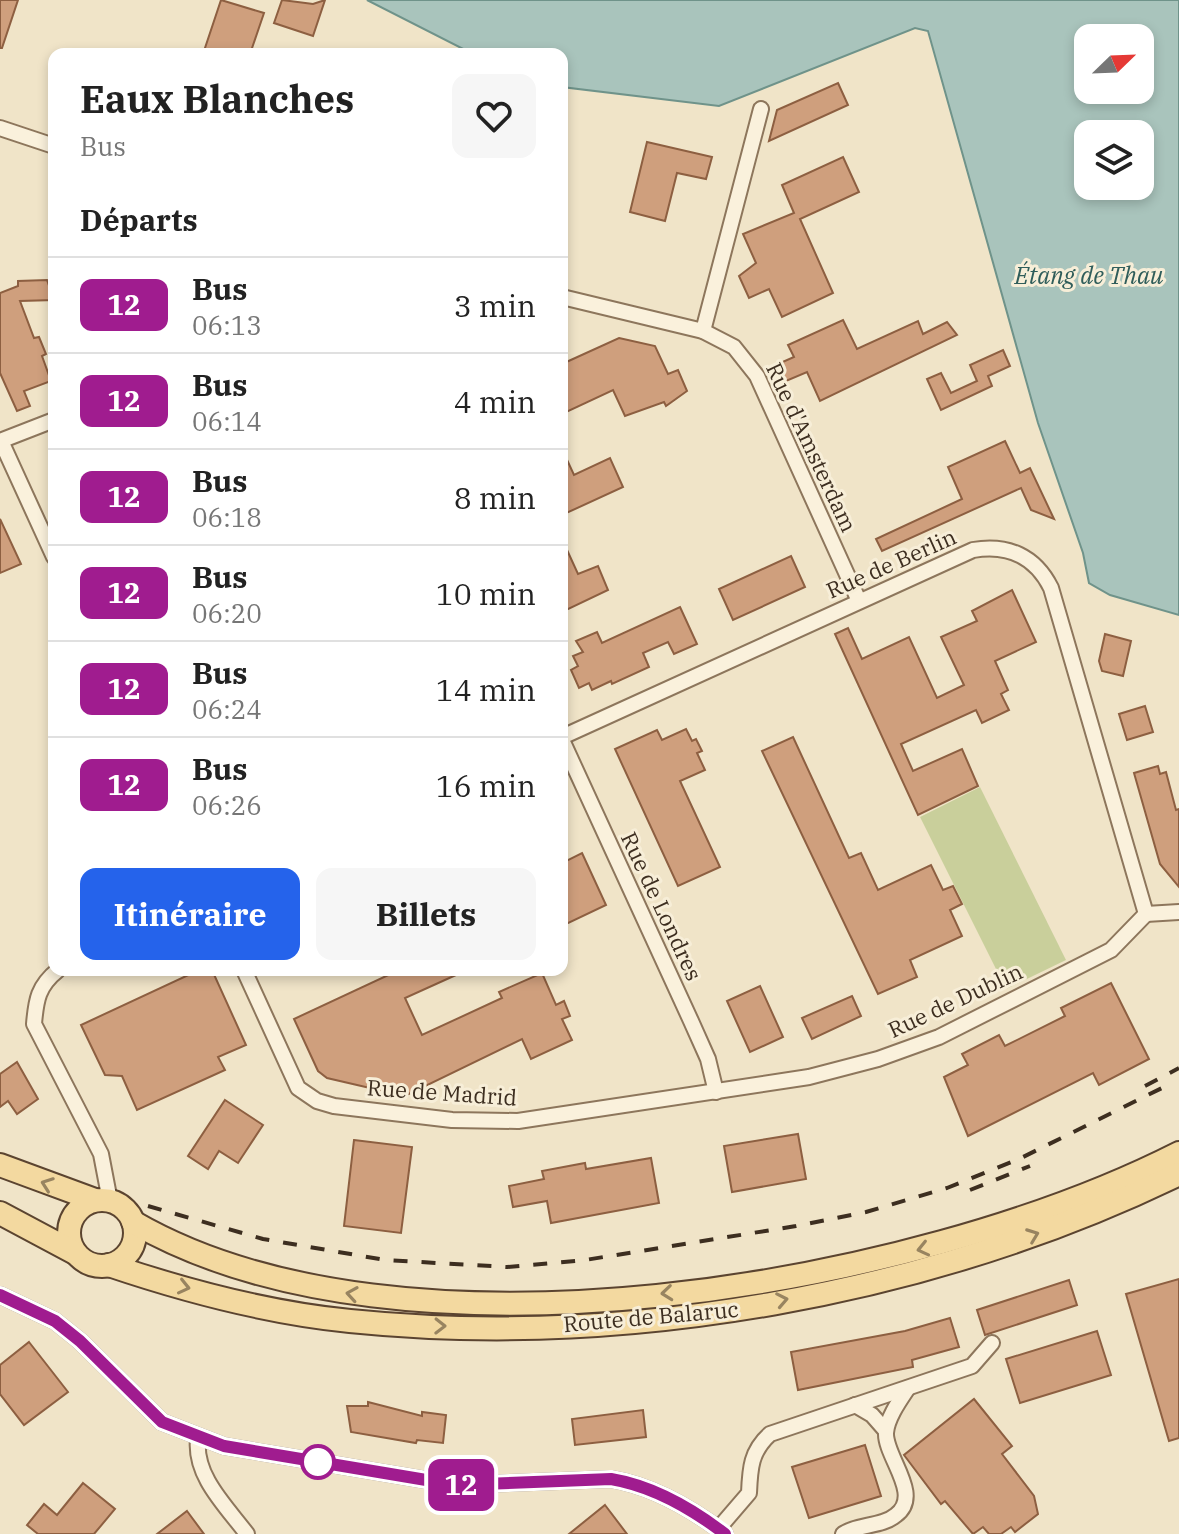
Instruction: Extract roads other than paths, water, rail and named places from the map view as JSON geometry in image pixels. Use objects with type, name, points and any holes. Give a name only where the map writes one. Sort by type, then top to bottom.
[{"type":"main road","name":"Route de Balaruc","points":[[133,1222],[214,1261],[355,1295],[482,1305],[576,1301],[751,1282],[930,1248],[1128,1179],[1179,1153]]},
{"type":"main road","points":[[0,1165],[122,1207],[133,1222],[131,1249],[109,1265],[90,1264],[0,1213]]},
{"type":"main road","name":"Route de Balaruc","points":[[109,1265],[268,1308],[348,1321],[485,1326],[599,1322],[749,1307],[936,1268],[1079,1217],[1179,1174]]},
{"type":"main road","points":[[75,1253],[70,1226],[79,1209],[103,1201]]},
{"type":"street","points":[[703,331],[761,109]]},
{"type":"street","points":[[0,128],[48,144]]},
{"type":"street","name":"Rue d'Amsterdam","points":[[568,298],[703,331],[734,347],[757,376],[859,601]]},
{"type":"street","points":[[48,422],[0,441],[48,544]]},
{"type":"street","name":"Rue de Berlin","points":[[568,735],[973,550],[1005,549],[1018,553],[1039,569],[1051,588],[1146,914]]},
{"type":"street","name":"Rue de Londres","points":[[568,751],[708,1059],[716,1092]]},
{"type":"street","points":[[1146,914],[1179,912]]},
{"type":"street","name":"Rue de Dublin","points":[[716,1092],[809,1077],[878,1059],[939,1037],[1111,950],[1146,914]]},
{"type":"street","points":[[50,976],[43,982],[36,1000],[34,1024],[101,1154],[103,1201]]},
{"type":"street","name":"Rue de Madrid","points":[[247,976],[298,1088],[317,1101],[334,1106],[452,1120],[518,1121],[716,1092]]},
{"type":"street","points":[[0,1295],[55,1321],[80,1341],[162,1422],[198,1439],[456,1485],[611,1479],[658,1493],[722,1532],[749,1493],[750,1466],[758,1445],[770,1434],[972,1366],[992,1343]]},
{"type":"street","points":[[886,1431],[908,1388]]},
{"type":"street","points":[[843,1534],[896,1515],[904,1504],[906,1487],[889,1449],[886,1431],[872,1415],[855,1405]]},
{"type":"street","points":[[198,1439],[196,1450],[206,1478],[247,1534]]},
{"type":"water","name":"Étang de Thau","points":[[367,0],[1179,0],[1179,615],[1110,595],[1089,583],[1083,553],[1038,423],[928,31],[915,28],[719,106],[568,88],[568,48],[461,48]]},
{"type":"railway","points":[[1145,1086],[1179,1068]]},
{"type":"railway","points":[[148,1206],[263,1239],[385,1260],[507,1267],[585,1260],[796,1226],[866,1212],[947,1188],[1019,1159],[1164,1087]]},
{"type":"railway","points":[[970,1190],[1030,1166]]}]
